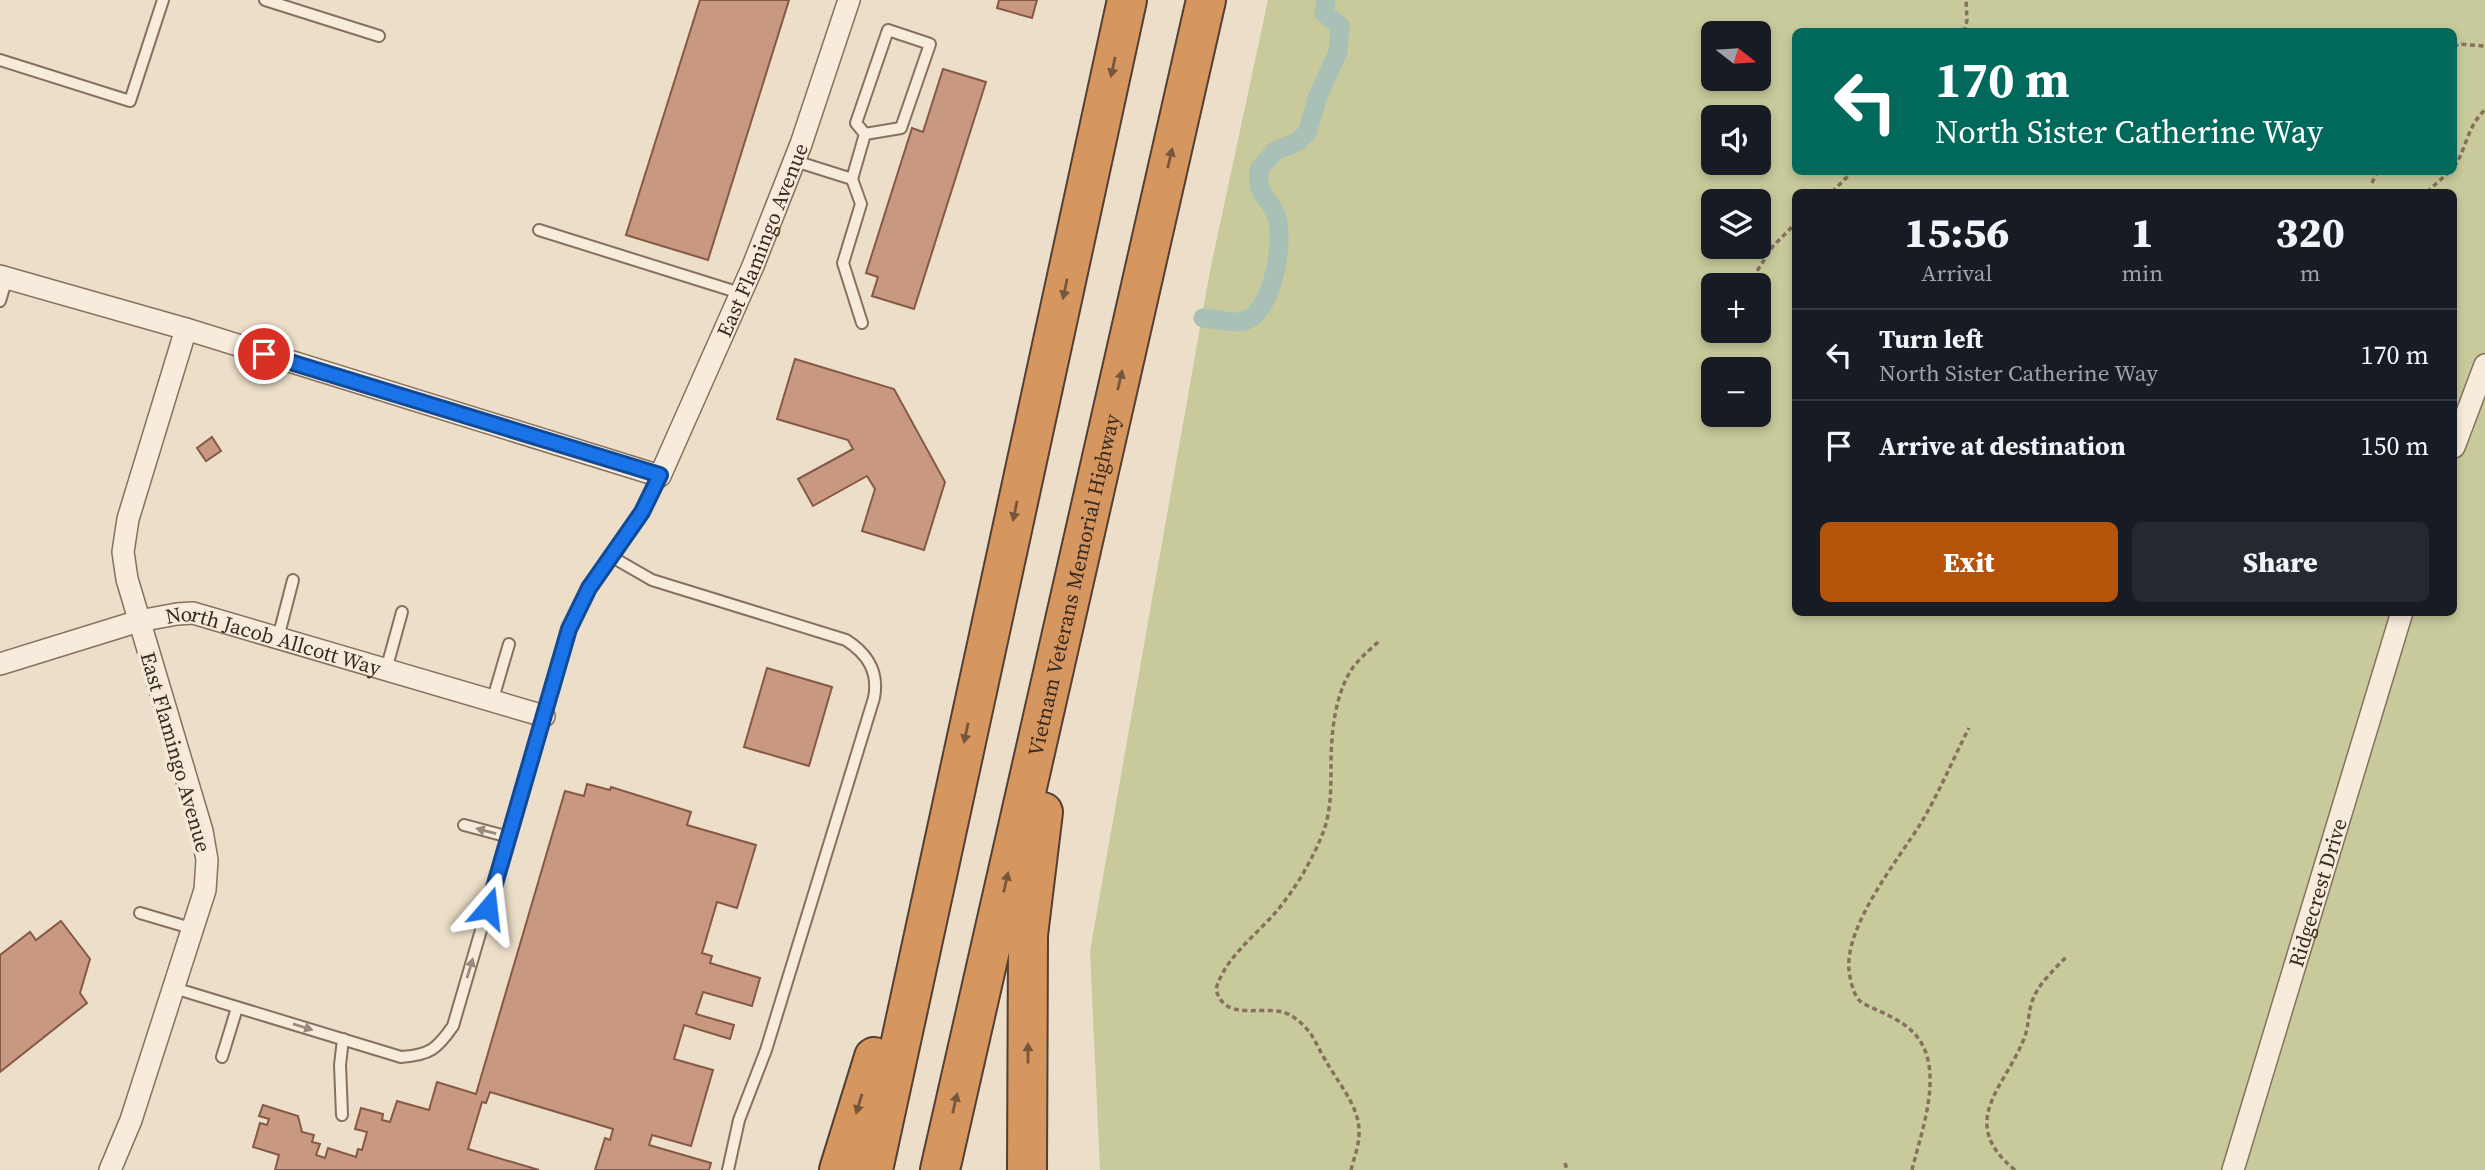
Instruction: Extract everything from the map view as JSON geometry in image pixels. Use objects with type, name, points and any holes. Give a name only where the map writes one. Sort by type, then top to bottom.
[{"type":"highway","points":[[873,1170],[1127,0]]},
{"type":"highway","name":"Vietnam Veterans Memorial Highway","points":[[940,1170],[1206,0]]},
{"type":"highway","points":[[1027,1170],[1028,935],[1039,855],[1056,662]]},
{"type":"highway","points":[[839,1170],[946,828]]},
{"type":"street","name":"East Flamingo Avenue","points":[[660,475],[795,161],[849,0]]},
{"type":"street","points":[[4,277],[186,329],[660,475]]},
{"type":"street","name":"East Flamingo Avenue","points":[[110,1170],[131,1120],[205,890],[207,860],[202,831],[127,579],[123,552],[128,519],[186,329]]},
{"type":"street","points":[[2457,439],[2485,365]]},
{"type":"street","name":"North Jacob Allcott Way","points":[[0,664],[139,621],[194,613],[544,716]]},
{"type":"street","name":"Ridgecrest Drive","points":[[2233,1170],[2401,616]]},
{"type":"lane","points":[[0,61],[130,101],[163,0]]},
{"type":"lane","points":[[265,0],[379,36]]},
{"type":"lane","points":[[888,30],[930,44],[901,128],[865,134],[856,123],[888,30]]},
{"type":"lane","points":[[863,323],[843,263],[861,204],[852,179],[865,134]]},
{"type":"lane","points":[[795,161],[852,179]]},
{"type":"lane","points":[[539,230],[740,293]]},
{"type":"lane","points":[[0,301],[4,277]]},
{"type":"lane","points":[[174,988],[401,1056],[422,1055],[440,1045],[453,1026],[569,629],[589,588],[642,512],[660,475]]},
{"type":"lane","points":[[612,557],[652,580],[846,640],[860,648],[875,677],[874,698],[766,1050],[739,1120],[727,1170]]},
{"type":"lane","points":[[278,638],[293,580]]},
{"type":"lane","points":[[386,670],[402,612]]},
{"type":"lane","points":[[492,702],[509,644]]},
{"type":"lane","points":[[464,825],[509,837]]},
{"type":"lane","points":[[140,913],[194,929]]},
{"type":"lane","points":[[222,1057],[237,1008]]},
{"type":"lane","points":[[342,1115],[340,1065],[343,1039]]},
{"type":"path","points":[[1965,28],[1966,0]]},
{"type":"path","points":[[2457,45],[2485,46]]},
{"type":"path","points":[[2457,163],[2474,122],[2485,110]]},
{"type":"path","points":[[1835,189],[1849,175]]},
{"type":"path","points":[[2372,183],[2376,175]]},
{"type":"path","points":[[2430,189],[2446,175]]},
{"type":"path","points":[[1756,273],[1773,246],[1792,227]]},
{"type":"path","points":[[1351,1170],[1359,1133],[1357,1119],[1349,1098],[1311,1033],[1288,1014],[1273,1010],[1231,1009],[1224,1004],[1216,989],[1220,975],[1229,962],[1293,890],[1324,831],[1329,811],[1332,737],[1342,691],[1349,673],[1379,641]]},
{"type":"path","points":[[1912,1170],[1926,1111],[1929,1064],[1921,1041],[1913,1029],[1859,1001],[1850,976],[1850,950],[1870,904],[1921,822],[1969,728]]},
{"type":"path","points":[[2015,1170],[1995,1148],[1987,1131],[1988,1110],[1996,1089],[2025,1036],[2034,997],[2066,957]]},
{"type":"path","points":[[1565,1163],[1567,1170]]},
{"type":"green space","points":[[1268,0],[2485,0],[2485,1170],[1100,1170],[1090,951],[1210,271]]},
{"type":"building","points":[[700,0],[789,0],[708,260],[626,235]]},
{"type":"building","points":[[999,0],[1037,0],[1032,18],[997,8]]},
{"type":"building","points":[[943,69],[986,82],[914,309],[872,296],[878,277],[866,273],[912,128],[923,132]]},
{"type":"building","points":[[795,359],[894,389],[945,482],[924,550],[862,531],[875,489],[867,476],[813,506],[798,479],[853,449],[848,440],[777,419]]},
{"type":"building","points":[[212,437],[221,451],[206,461],[197,448]]},
{"type":"building","points":[[767,668],[832,687],[809,766],[744,747]]},
{"type":"building","points":[[587,784],[610,790],[611,787],[691,812],[687,825],[756,845],[737,908],[717,902],[702,953],[712,956],[710,963],[760,978],[752,1006],[703,992],[696,1014],[734,1025],[730,1039],[684,1025],[674,1059],[713,1070],[691,1146],[652,1135],[649,1145],[711,1163],[709,1170],[595,1170],[605,1138],[610,1140],[613,1129],[490,1092],[486,1103],[482,1102],[468,1149],[539,1170],[275,1170],[279,1155],[253,1147],[260,1123],[267,1125],[269,1119],[259,1116],[263,1105],[298,1116],[302,1132],[314,1135],[312,1142],[320,1144],[316,1155],[325,1158],[328,1148],[356,1157],[358,1149],[362,1150],[367,1132],[355,1129],[361,1108],[383,1114],[382,1120],[390,1122],[397,1101],[429,1110],[437,1082],[476,1094],[565,791],[584,796]]},
{"type":"building","points":[[61,921],[90,959],[80,993],[87,1003],[0,1072],[0,955],[30,932],[36,940]]},
{"type":"waterway","points":[[1203,318],[1245,321],[1263,304],[1269,290],[1277,259],[1279,229],[1276,214],[1260,188],[1259,169],[1275,151],[1297,142],[1307,133],[1318,96],[1338,52],[1340,26],[1324,13],[1326,0]]},
{"type":"route","points":[[264,354],[660,475],[642,512],[589,588],[569,629],[488,908]]}]
